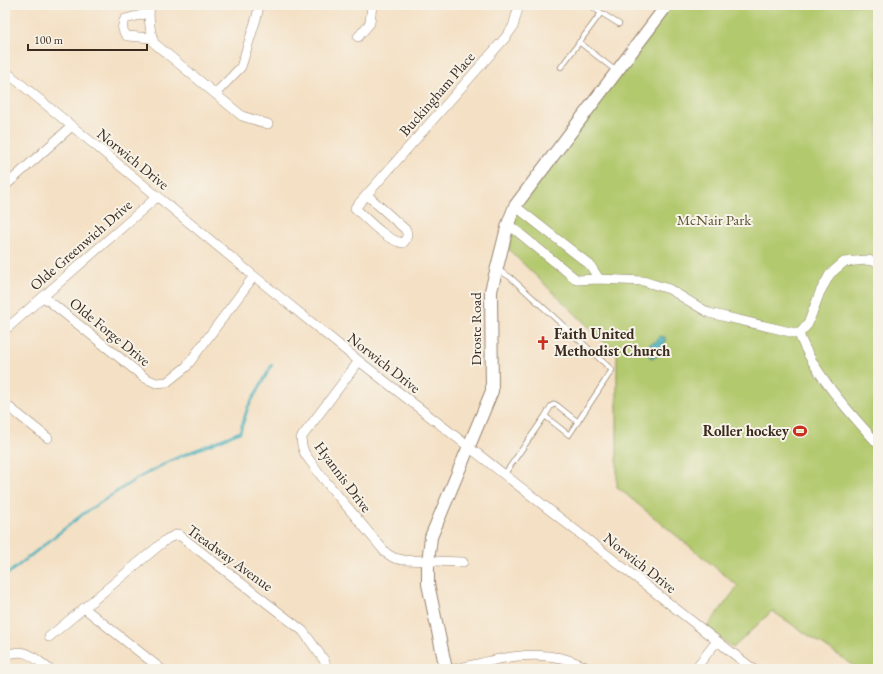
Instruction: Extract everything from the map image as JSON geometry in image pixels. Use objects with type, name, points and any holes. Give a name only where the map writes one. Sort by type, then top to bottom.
[{"type":"street","points":[[216,93],[241,67],[259,5]]},
{"type":"street","points":[[358,37],[370,23],[372,5]]},
{"type":"street","name":"Buckingham Place","points":[[367,195],[406,230],[408,234],[403,243],[396,242],[387,236],[355,208],[505,38],[513,27],[519,5]]},
{"type":"street","name":"Droste Road","points":[[446,669],[428,584],[428,562],[431,537],[492,391],[491,291],[508,224],[515,206],[667,5]]},
{"type":"street","points":[[152,38],[127,36],[122,27],[122,23],[125,19],[149,9],[152,38],[154,43],[242,116],[268,124]]},
{"type":"street","name":"Norwich Drive","points":[[5,71],[359,361],[753,669]]},
{"type":"street","points":[[5,186],[72,126]]},
{"type":"street","name":"Olde Greenwich Drive","points":[[5,330],[158,196]]},
{"type":"street","points":[[515,206],[530,216],[590,265],[599,279]]},
{"type":"street","points":[[508,224],[577,280],[599,279],[643,281],[669,289],[709,313],[799,334]]},
{"type":"street","points":[[799,334],[808,324],[820,292],[830,274],[844,262],[867,260],[878,262]]},
{"type":"street","name":"Olde Forge Drive","points":[[44,297],[145,378],[156,383],[167,382],[186,367],[254,276]]},
{"type":"street","points":[[799,334],[804,348],[839,400],[878,444]]},
{"type":"street","name":"Hyannis Drive","points":[[359,361],[301,438],[305,454],[322,477],[386,553],[394,558],[403,560],[463,562]]},
{"type":"street","points":[[5,404],[48,438]]},
{"type":"street","name":"Treadway Avenue","points":[[49,637],[167,539],[178,534],[303,631],[324,660],[327,669]]},
{"type":"street","points":[[84,608],[162,669]]},
{"type":"street","points":[[695,669],[718,641]]},
{"type":"street","points":[[5,656],[13,652],[27,653],[49,669]]},
{"type":"street","points":[[455,669],[512,656],[537,655],[563,658],[590,669]]},
{"type":"lane","points":[[597,5],[595,9],[619,24]]},
{"type":"lane","points":[[561,67],[601,13]]},
{"type":"lane","points":[[580,42],[617,72]]},
{"type":"lane","points":[[497,269],[510,277],[612,370],[570,435],[545,416]]},
{"type":"lane","points":[[504,475],[551,406],[555,404],[578,422]]},
{"type":"green space","name":"McNair Park","points":[[669,5],[878,5],[878,669],[859,669],[772,611],[733,648],[707,627],[738,586],[617,487],[617,354],[509,250],[511,217]]},
{"type":"water","points":[[660,336],[665,337],[665,343],[662,346],[662,351],[660,354],[652,358],[649,356],[648,349],[650,344],[657,341]]},
{"type":"waterway","points":[[5,576],[83,514],[136,479],[174,459],[240,432],[248,407],[272,365]]},
{"type":"place","name":"Faith United Methodist Church","points":[[543,343]]},
{"type":"place","name":"Roller hockey","points":[[800,431]]}]
